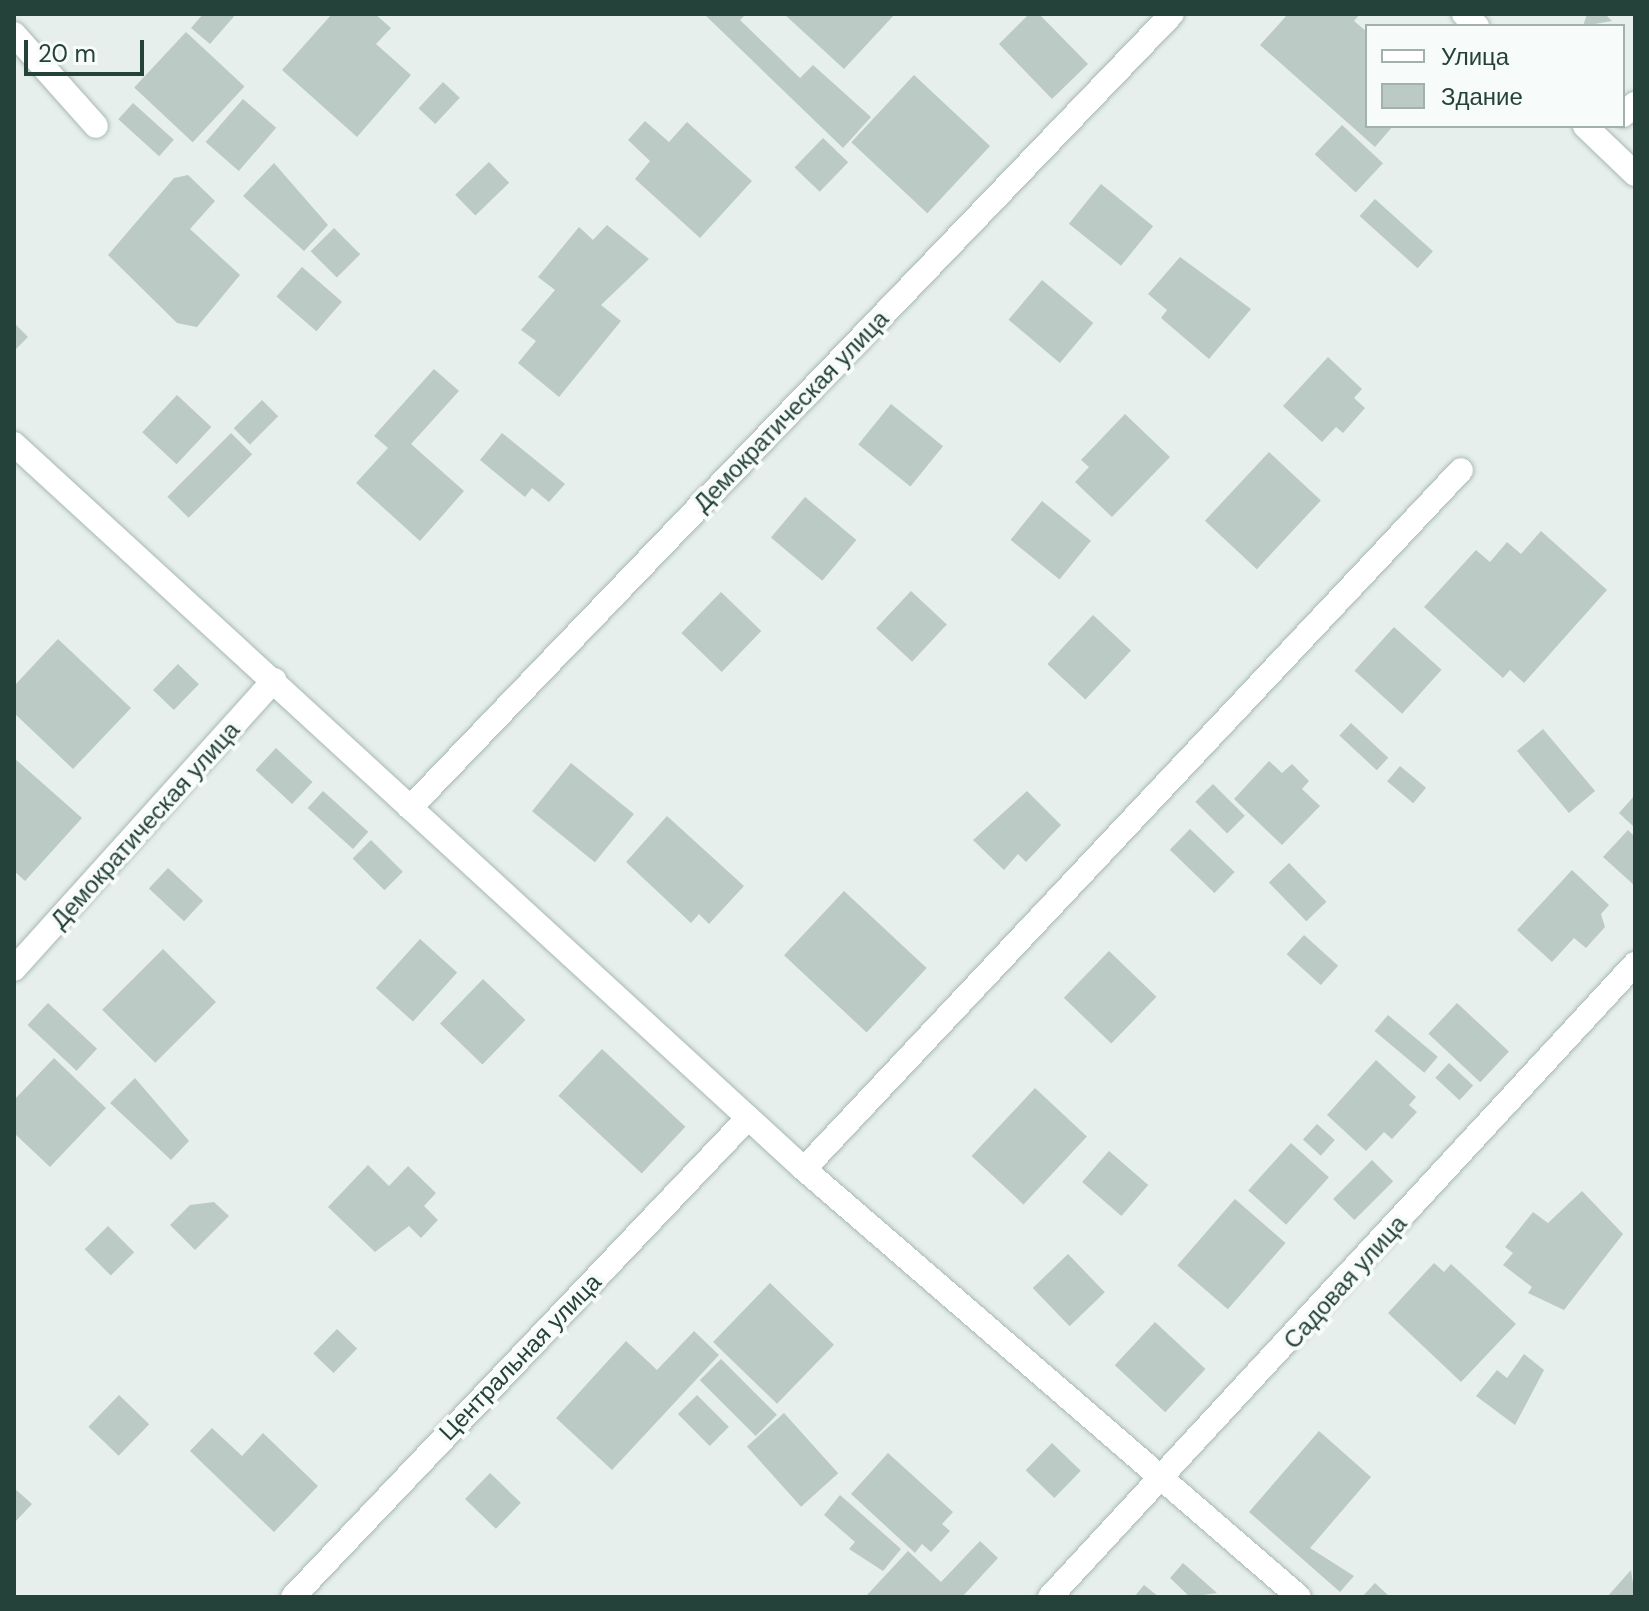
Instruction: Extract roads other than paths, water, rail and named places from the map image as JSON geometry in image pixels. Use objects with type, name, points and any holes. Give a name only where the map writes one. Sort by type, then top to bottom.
[{"type":"street","name":"Демократическая улица","points":[[410,808],[1172,14]]},
{"type":"street","points":[[14,34],[96,126]]},
{"type":"street","points":[[1598,130],[1635,174]]},
{"type":"street","points":[[14,444],[804,1169],[1162,1484],[1299,1597]]},
{"type":"street","points":[[804,1169],[1461,470]]},
{"type":"street","name":"Демократическая улица","points":[[14,969],[274,680]]},
{"type":"street","name":"Садовая улица","points":[[1050,1597],[1162,1484],[1635,964]]},
{"type":"street","name":"Центральная улица","points":[[293,1597],[748,1118]]}]
